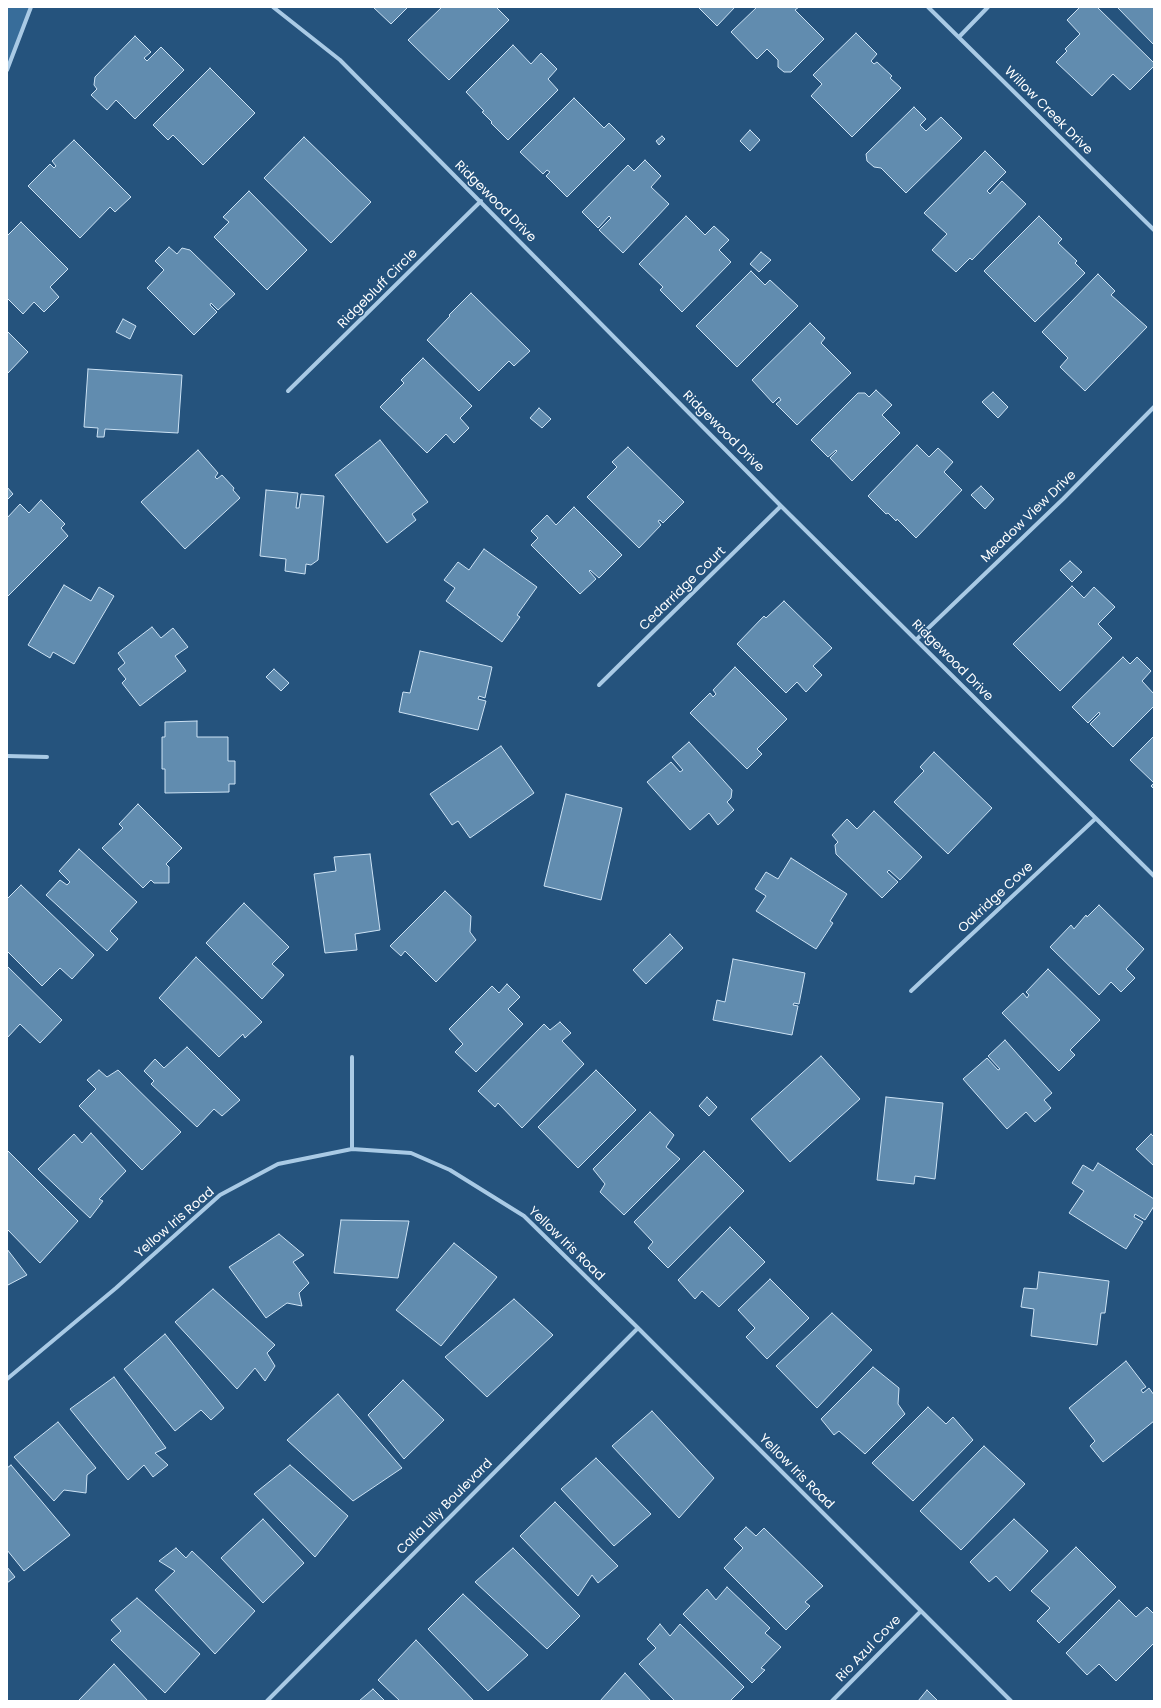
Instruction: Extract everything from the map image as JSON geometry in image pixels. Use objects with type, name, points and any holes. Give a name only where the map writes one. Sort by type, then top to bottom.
[{"type":"street","points":[[7,70],[31,7]]},
{"type":"street","name":"Ridgewood Drive","points":[[274,7],[340,60],[781,506],[1154,876]]},
{"type":"street","name":"Willow Creek Drive","points":[[928,7],[1154,230]]},
{"type":"street","points":[[959,37],[988,7]]},
{"type":"street","name":"Ridgebluff Circle","points":[[288,391],[481,201]]},
{"type":"street","name":"Meadow View Drive","points":[[916,639],[1063,499],[1154,407]]},
{"type":"street","name":"Cedarridge Court","points":[[599,685],[781,506]]},
{"type":"street","points":[[7,756],[47,757]]},
{"type":"street","name":"Oakridge Cove","points":[[911,991],[1095,819]]},
{"type":"street","points":[[352,1057],[352,1149]]},
{"type":"street","name":"Yellow Iris Road","points":[[7,1379],[116,1288],[220,1195],[278,1164],[352,1149],[411,1153],[450,1170],[524,1216],[1011,1701]]},
{"type":"street","name":"Calla Lilly Boulevard","points":[[267,1701],[638,1328]]},
{"type":"street","name":"Rio Azul Cove","points":[[832,1701],[921,1611]]},
{"type":"shaded area","points":[[7,7],[31,7],[7,70]]},
{"type":"building","points":[[373,7],[408,7],[391,24]]},
{"type":"building","points":[[442,7],[496,7],[509,20],[449,80],[408,40]]},
{"type":"building","points":[[698,7],[735,7],[717,26]]},
{"type":"building","points":[[757,7],[799,7],[795,10],[824,39],[791,72],[784,72],[778,67],[778,60],[767,49],[757,59],[731,32]]},
{"type":"building","points":[[1080,7],[1097,7],[1154,63],[1154,66],[1130,90],[1113,74],[1092,96],[1056,62],[1067,51],[1065,49],[1080,34],[1067,20]]},
{"type":"building","points":[[1117,7],[1154,7],[1154,45]]},
{"type":"building","points":[[856,33],[877,54],[871,61],[874,64],[877,62],[892,76],[890,78],[901,88],[852,137],[811,96],[822,84],[813,75]]},
{"type":"building","points":[[135,36],[151,52],[144,58],[147,61],[161,47],[184,70],[135,119],[116,100],[107,110],[91,95],[97,89],[94,85],[95,77]]},
{"type":"building","points":[[513,45],[531,64],[541,53],[557,69],[548,79],[558,90],[508,140],[491,123],[492,122],[482,112],[484,111],[466,92]]},
{"type":"building","points":[[210,68],[255,113],[203,165],[173,135],[168,140],[153,125]]},
{"type":"building","points":[[574,98],[604,128],[609,123],[625,139],[567,197],[546,176],[550,172],[547,170],[543,174],[520,152]]},
{"type":"building","points":[[914,107],[926,119],[920,125],[926,131],[941,117],[962,138],[906,193],[881,168],[874,167],[867,161],[866,154]]},
{"type":"building","points":[[750,130],[760,140],[750,151],[740,141]]},
{"type":"building","points":[[662,136],[665,139],[659,145],[656,141]]},
{"type":"building","points":[[304,137],[371,202],[331,243],[264,178]]},
{"type":"building","points":[[74,140],[131,197],[115,212],[110,207],[80,238],[28,186],[50,164],[54,168],[56,166],[52,161]]},
{"type":"building","points":[[985,151],[1006,172],[987,191],[990,194],[1002,181],[1026,204],[972,260],[970,258],[956,272],[932,250],[947,234],[924,213]]},
{"type":"building","points":[[645,160],[661,176],[651,187],[669,204],[623,253],[599,230],[611,218],[609,216],[598,228],[582,212],[628,165],[634,171]]},
{"type":"building","points":[[249,191],[307,250],[267,290],[214,237],[229,222],[223,217]]},
{"type":"building","points":[[686,216],[705,235],[714,226],[729,240],[719,250],[731,262],[682,312],[660,290],[663,287],[639,264]]},
{"type":"building","points":[[1039,216],[1062,239],[1058,243],[1077,261],[1075,263],[1085,273],[1035,322],[984,271]]},
{"type":"building","points":[[21,222],[68,269],[50,287],[59,297],[44,312],[34,302],[23,314],[7,298],[7,236]]},
{"type":"building","points":[[169,247],[177,254],[182,248],[190,250],[235,294],[218,310],[211,303],[210,305],[217,312],[194,335],[147,288],[164,270],[155,261]]},
{"type":"building","points":[[761,252],[771,260],[759,272],[750,264]]},
{"type":"building","points":[[751,271],[765,285],[770,280],[798,306],[737,367],[696,326]]},
{"type":"building","points":[[1098,274],[1115,291],[1111,295],[1147,327],[1085,391],[1060,367],[1068,358],[1042,332]]},
{"type":"building","points":[[471,293],[530,351],[514,366],[509,361],[479,391],[427,340]]},
{"type":"building","points":[[123,319],[136,326],[130,339],[116,332]]},
{"type":"building","points":[[810,323],[825,338],[821,343],[851,373],[797,425],[776,404],[781,400],[779,397],[773,403],[752,380]]},
{"type":"building","points":[[7,331],[28,352],[7,374]]},
{"type":"building","points":[[423,358],[472,406],[460,418],[469,428],[454,443],[446,434],[427,453],[380,407],[404,383],[401,380]]},
{"type":"building","points":[[88,369],[182,375],[178,433],[105,429],[104,437],[97,437],[98,428],[84,427]]},
{"type":"building","points":[[876,390],[892,405],[882,415],[900,433],[852,481],[830,458],[837,451],[836,450],[828,457],[811,440],[858,393],[865,393],[869,397]]},
{"type":"building","points":[[993,392],[1008,407],[998,418],[982,402]]},
{"type":"building","points":[[539,408],[551,419],[542,428],[530,418]]},
{"type":"building","points":[[380,440],[428,502],[412,514],[416,520],[387,543],[335,475]]},
{"type":"building","points":[[917,445],[929,457],[938,448],[953,462],[944,472],[962,490],[916,538],[897,519],[896,521],[888,513],[886,514],[868,496]]},
{"type":"building","points":[[628,447],[684,502],[663,523],[660,520],[658,521],[661,525],[639,548],[587,497],[617,467],[612,462]]},
{"type":"building","points":[[198,450],[218,473],[215,477],[217,479],[222,475],[234,488],[233,490],[240,498],[185,549],[141,502]]},
{"type":"building","points":[[981,486],[994,499],[985,509],[971,495]]},
{"type":"building","points":[[7,487],[13,494],[7,500]]},
{"type":"building","points":[[266,490],[298,493],[296,508],[299,508],[301,494],[324,496],[318,560],[311,565],[306,564],[305,574],[285,571],[286,559],[260,556]]},
{"type":"building","points":[[41,500],[65,524],[61,528],[68,536],[7,597],[7,518],[20,504],[29,513]]},
{"type":"building","points":[[574,507],[622,555],[599,578],[590,570],[589,571],[596,579],[580,594],[531,545],[538,538],[531,531],[547,515],[556,525]]},
{"type":"building","points":[[484,549],[537,587],[517,615],[520,617],[502,642],[446,601],[455,588],[444,580],[458,562],[469,570]]},
{"type":"building","points":[[1070,561],[1082,572],[1072,582],[1060,570]]},
{"type":"building","points":[[64,585],[91,601],[99,587],[114,596],[74,664],[53,652],[50,658],[28,645]]},
{"type":"building","points":[[1072,586],[1084,598],[1094,587],[1115,607],[1098,624],[1112,638],[1060,691],[1013,644]]},
{"type":"building","points":[[784,601],[832,648],[813,666],[822,675],[806,692],[797,682],[786,693],[737,644],[764,616],[766,618]]},
{"type":"building","points":[[152,627],[161,638],[173,628],[188,647],[175,656],[186,671],[140,706],[122,683],[126,679],[118,669],[125,663],[118,653]]},
{"type":"building","points":[[420,651],[492,667],[485,698],[479,696],[478,699],[486,701],[478,730],[399,712],[403,692],[410,693]]},
{"type":"building","points":[[1123,657],[1130,664],[1137,657],[1151,671],[1142,681],[1154,694],[1154,706],[1113,747],[1090,724],[1100,714],[1099,712],[1088,723],[1072,707]]},
{"type":"building","points":[[735,667],[787,719],[757,749],[762,754],[747,769],[690,713],[710,693],[713,697],[716,694],[713,690]]},
{"type":"building","points":[[274,669],[289,683],[281,691],[266,677]]},
{"type":"building","points":[[197,721],[197,737],[228,737],[228,761],[235,761],[235,784],[229,784],[229,792],[165,793],[165,769],[162,769],[162,737],[165,737],[165,722]]},
{"type":"building","points":[[1154,736],[1154,783],[1130,760]]},
{"type":"building","points":[[689,742],[732,790],[731,798],[727,802],[734,810],[718,825],[709,813],[690,830],[647,782],[671,762],[680,772],[683,770],[672,757]]},
{"type":"building","points":[[501,746],[534,793],[470,838],[458,821],[452,825],[430,794]]},
{"type":"building","points":[[934,752],[992,808],[948,854],[894,802],[924,771],[920,767]]},
{"type":"building","points":[[566,794],[622,808],[601,900],[544,886]]},
{"type":"building","points":[[138,804],[182,848],[166,864],[169,867],[169,883],[154,883],[151,880],[143,888],[102,848],[123,828],[119,824]]},
{"type":"building","points":[[874,811],[922,857],[900,880],[889,870],[887,872],[898,882],[882,898],[836,854],[835,845],[838,842],[832,835],[847,819],[857,829]]},
{"type":"building","points":[[79,849],[137,902],[110,931],[118,939],[107,951],[46,895],[60,880],[67,885],[70,882],[59,871]]},
{"type":"building","points":[[370,854],[380,930],[355,934],[357,950],[325,953],[314,874],[336,871],[334,857]]},
{"type":"building","points":[[791,858],[847,894],[830,921],[833,923],[816,949],[756,911],[766,896],[755,889],[766,872],[778,879]]},
{"type":"building","points":[[21,885],[94,955],[72,979],[60,968],[42,986],[7,951],[7,899]]},
{"type":"building","points":[[445,891],[471,916],[470,932],[476,940],[436,982],[405,951],[401,956],[390,946]]},
{"type":"building","points":[[244,903],[289,947],[272,964],[284,975],[262,999],[206,943]]},
{"type":"building","points":[[1099,905],[1144,949],[1126,969],[1135,978],[1121,992],[1111,982],[1099,995],[1050,947],[1071,925],[1074,929],[1086,915],[1087,917]]},
{"type":"building","points":[[670,934],[683,948],[646,984],[633,970]]},
{"type":"building","points":[[196,957],[262,1022],[245,1038],[243,1034],[219,1057],[159,998]]},
{"type":"building","points":[[733,959],[805,973],[799,1004],[794,1003],[793,1005],[798,1006],[792,1035],[713,1020],[717,1000],[725,1002]]},
{"type":"building","points":[[7,966],[62,1020],[40,1043],[20,1024],[7,1038]]},
{"type":"building","points":[[1048,969],[1100,1020],[1070,1050],[1075,1055],[1059,1071],[1002,1013],[1023,993],[1027,998],[1029,995],[1026,992]]},
{"type":"building","points":[[507,984],[520,997],[508,1009],[523,1024],[476,1072],[455,1052],[463,1044],[449,1029],[492,986],[499,993]]},
{"type":"building","points":[[560,1022],[571,1033],[562,1041],[584,1064],[522,1128],[498,1103],[495,1107],[478,1091],[544,1024],[550,1030]]},
{"type":"building","points":[[1005,1040],[1052,1093],[1044,1100],[1051,1108],[1035,1122],[1026,1112],[1007,1129],[963,1079],[987,1058],[998,1070],[1000,1069],[988,1056]]},
{"type":"building","points":[[187,1047],[240,1100],[222,1116],[214,1109],[197,1127],[151,1084],[154,1081],[144,1071],[155,1059],[164,1068]]},
{"type":"building","points":[[821,1056],[860,1099],[790,1162],[751,1119]]},
{"type":"building","points":[[99,1070],[107,1077],[118,1070],[181,1132],[142,1170],[79,1106],[96,1089],[87,1080]]},
{"type":"building","points":[[596,1070],[636,1110],[578,1168],[538,1127]]},
{"type":"building","points":[[707,1097],[717,1107],[709,1116],[699,1106]]},
{"type":"building","points":[[886,1097],[943,1103],[935,1179],[915,1176],[914,1184],[877,1180]]},
{"type":"building","points":[[650,1112],[674,1135],[666,1147],[680,1159],[624,1215],[600,1192],[605,1184],[593,1169]]},
{"type":"building","points":[[91,1133],[126,1171],[99,1199],[103,1201],[90,1218],[38,1169],[74,1134],[82,1143]]},
{"type":"building","points":[[1151,1134],[1154,1137],[1154,1166],[1136,1149]]},
{"type":"building","points":[[7,1150],[78,1221],[40,1263],[7,1229]]},
{"type":"building","points":[[704,1151],[744,1191],[668,1268],[648,1248],[653,1242],[634,1222]]},
{"type":"building","points":[[1098,1163],[1154,1199],[1154,1206],[1145,1220],[1135,1214],[1134,1217],[1143,1222],[1126,1249],[1069,1213],[1084,1191],[1072,1183],[1083,1165],[1093,1171]]},
{"type":"building","points":[[341,1220],[409,1221],[398,1278],[334,1273]]},
{"type":"building","points":[[730,1227],[765,1262],[719,1307],[702,1291],[695,1299],[678,1280]]},
{"type":"building","points":[[279,1234],[304,1255],[293,1262],[309,1283],[299,1293],[302,1306],[287,1303],[266,1318],[229,1267]]},
{"type":"building","points":[[454,1243],[497,1277],[441,1346],[396,1310]]},
{"type":"building","points":[[7,1249],[27,1275],[8,1285],[7,1284]]},
{"type":"building","points":[[1039,1272],[1109,1281],[1105,1313],[1101,1313],[1097,1345],[1031,1336],[1034,1309],[1021,1307],[1024,1288],[1037,1289]]},
{"type":"building","points":[[770,1279],[809,1318],[767,1359],[746,1337],[755,1328],[738,1310]]},
{"type":"building","points":[[213,1289],[275,1345],[267,1353],[275,1366],[265,1381],[255,1368],[237,1389],[175,1322]]},
{"type":"building","points":[[514,1299],[553,1335],[487,1397],[445,1357]]},
{"type":"building","points":[[832,1313],[872,1350],[817,1408],[776,1366]]},
{"type":"building","points":[[165,1334],[224,1408],[211,1420],[201,1410],[175,1431],[124,1369]]},
{"type":"building","points":[[1126,1361],[1146,1387],[1141,1390],[1143,1393],[1149,1388],[1154,1395],[1154,1421],[1103,1462],[1090,1446],[1095,1441],[1069,1408]]},
{"type":"building","points":[[873,1367],[899,1388],[898,1404],[905,1414],[865,1454],[839,1431],[834,1435],[821,1419]]},
{"type":"building","points":[[114,1377],[166,1448],[155,1453],[168,1465],[153,1477],[144,1465],[128,1480],[70,1409]]},
{"type":"building","points":[[403,1380],[444,1420],[404,1459],[368,1415]]},
{"type":"building","points":[[338,1394],[402,1468],[353,1501],[287,1440]]},
{"type":"building","points":[[928,1407],[946,1424],[953,1417],[973,1440],[913,1501],[872,1463]]},
{"type":"building","points":[[652,1411],[714,1478],[679,1518],[612,1446]]},
{"type":"building","points":[[58,1422],[96,1468],[87,1475],[86,1493],[64,1490],[54,1501],[14,1457]]},
{"type":"building","points":[[984,1446],[1025,1484],[961,1550],[920,1511]]},
{"type":"building","points":[[596,1458],[651,1514],[614,1546],[561,1489]]},
{"type":"building","points":[[11,1465],[70,1535],[24,1571],[7,1550],[7,1468]]},
{"type":"building","points":[[290,1465],[348,1516],[315,1557],[254,1494]]},
{"type":"building","points":[[555,1502],[618,1566],[598,1583],[592,1575],[578,1596],[520,1536]]},
{"type":"building","points":[[263,1519],[304,1563],[263,1603],[221,1558]]},
{"type":"building","points":[[1014,1519],[1048,1551],[1010,1591],[996,1576],[989,1582],[970,1562]]},
{"type":"building","points":[[746,1527],[756,1536],[764,1528],[823,1586],[805,1602],[810,1606],[786,1630],[724,1568],[743,1548],[734,1539]]},
{"type":"building","points":[[1076,1547],[1116,1587],[1059,1643],[1037,1621],[1050,1608],[1031,1591]]},
{"type":"building","points":[[176,1548],[186,1558],[192,1551],[255,1611],[215,1654],[155,1590],[175,1571],[159,1561]]},
{"type":"building","points":[[513,1548],[580,1616],[547,1649],[475,1582]]},
{"type":"building","points":[[7,1567],[15,1577],[7,1583]]},
{"type":"building","points":[[727,1587],[770,1628],[765,1633],[781,1647],[761,1668],[765,1670],[752,1683],[683,1614],[707,1589],[716,1600]]},
{"type":"building","points":[[463,1594],[528,1655],[488,1691],[428,1629]]},
{"type":"building","points":[[137,1598],[200,1654],[165,1693],[111,1640],[121,1631],[111,1620]]},
{"type":"building","points":[[1119,1600],[1136,1617],[1147,1607],[1154,1614],[1154,1643],[1116,1681],[1099,1664],[1087,1675],[1066,1653]]},
{"type":"building","points":[[660,1624],[670,1636],[680,1624],[744,1687],[730,1701],[675,1701],[639,1664],[656,1648],[647,1639]]},
{"type":"building","points":[[416,1640],[474,1701],[400,1701],[378,1680]]},
{"type":"building","points":[[114,1664],[148,1701],[78,1701]]},
{"type":"building","points":[[625,1673],[651,1701],[600,1701]]},
{"type":"building","points":[[373,1689],[385,1701],[359,1701]]},
{"type":"building","points":[[927,1690],[938,1701],[918,1701]]}]
